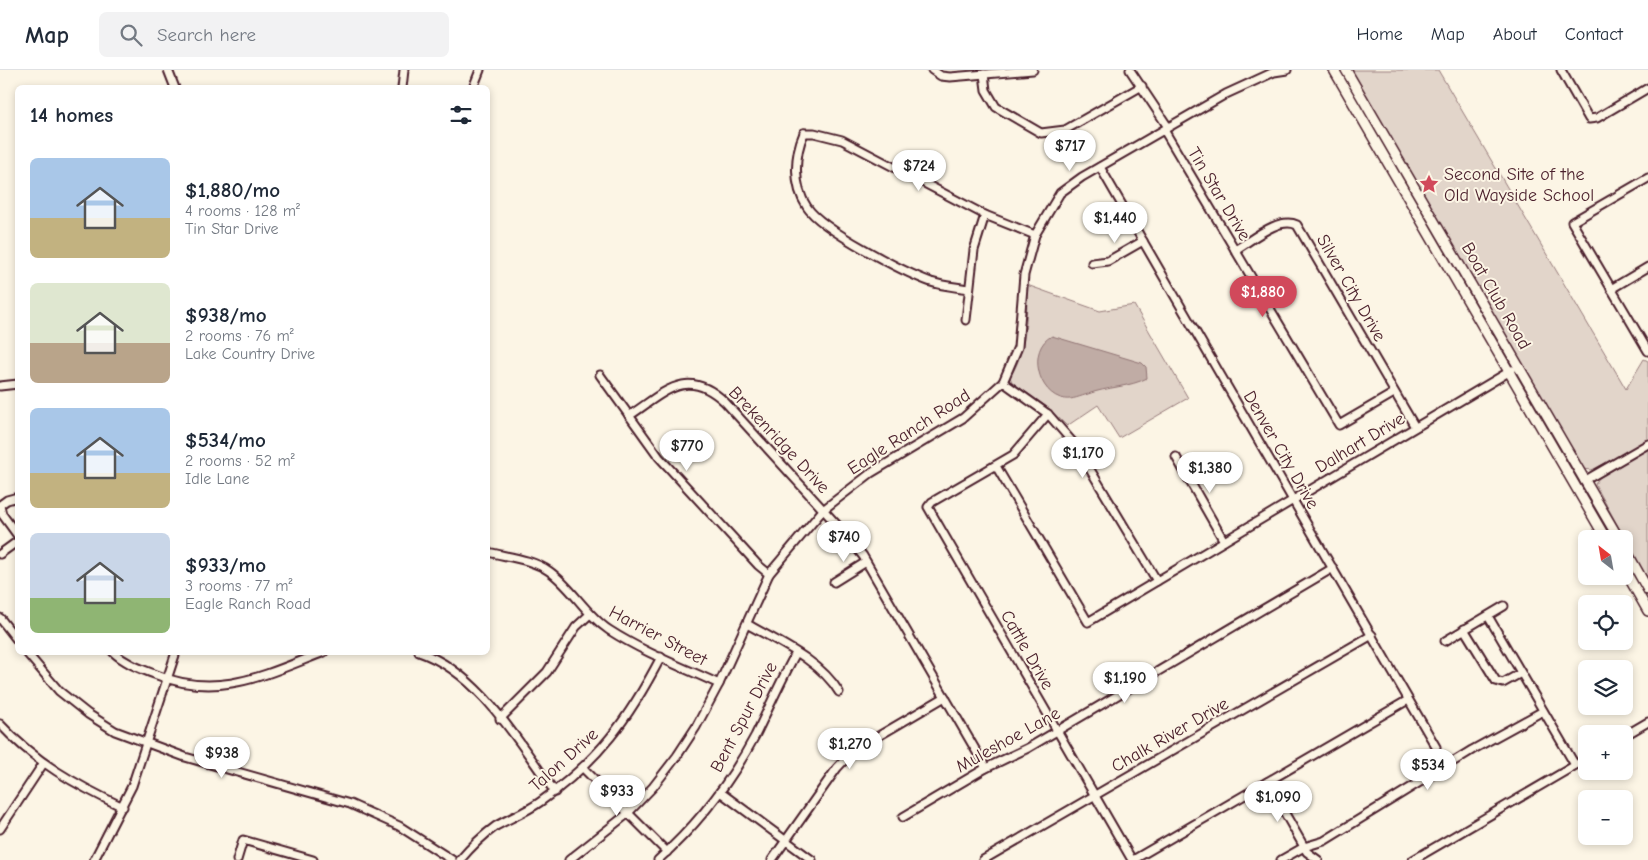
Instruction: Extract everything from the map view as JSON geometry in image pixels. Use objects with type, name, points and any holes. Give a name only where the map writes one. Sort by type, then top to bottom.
[{"type":"main road","name":"Boat Club Road","points":[[1334,70],[1601,530]]},
{"type":"main road","name":"Boat Club Road","points":[[1346,70],[1614,530]]},
{"type":"main road","points":[[1633,563],[1648,590]]},
{"type":"main road","points":[[1633,585],[1648,611]]},
{"type":"street","points":[[168,70],[174,85]]},
{"type":"street","points":[[402,85],[404,70]]},
{"type":"street","points":[[474,85],[480,70]]},
{"type":"street","points":[[932,70],[941,76],[1033,70]]},
{"type":"street","name":"Tin Star Drive","points":[[1130,70],[1142,86],[1235,250],[1339,425],[1394,393]]},
{"type":"street","name":"Eagle Ranch Road","points":[[569,860],[628,813],[677,756],[696,727],[719,684],[769,574],[823,510],[871,473],[963,418],[1003,382],[1018,347],[1024,275],[1035,235],[1060,193],[1100,167],[1226,94],[1274,71],[1287,70]]},
{"type":"street","points":[[1561,70],[1589,119],[1597,118],[1648,88]]},
{"type":"street","points":[[984,74],[986,90],[996,107],[1041,133],[1065,130],[1142,86]]},
{"type":"street","points":[[969,289],[943,285],[922,278],[847,239],[817,219],[806,206],[797,177],[797,155],[802,130],[842,140],[956,198],[985,215],[1035,235]]},
{"type":"street","name":"Denver City Drive","points":[[1100,167],[1436,747]]},
{"type":"street","points":[[1648,178],[1572,222],[1648,351]]},
{"type":"street","points":[[966,320],[974,250],[985,215]]},
{"type":"street","name":"Silver City Drive","points":[[1235,250],[1278,224],[1288,222],[1297,225],[1415,427]]},
{"type":"street","points":[[1092,263],[1108,261],[1143,241]]},
{"type":"street","points":[[1611,289],[1648,267]]},
{"type":"street","name":"Dalhart Drive","points":[[996,466],[1088,622],[1518,366]]},
{"type":"street","points":[[600,375],[659,457],[744,550],[769,574]]},
{"type":"street","points":[[1003,382],[1048,414],[1076,446],[1157,581]]},
{"type":"street","name":"Brekenridge Drive","points":[[629,416],[680,384],[691,383],[712,390],[849,538],[866,562],[986,768]]},
{"type":"street","points":[[0,386],[15,384]]},
{"type":"street","points":[[996,466],[1022,446],[1048,414]]},
{"type":"street","points":[[1584,481],[1648,444]]},
{"type":"street","points":[[1176,457],[1224,541]]},
{"type":"street","name":"Cattle Drive","points":[[996,466],[929,506],[929,510],[1133,860]]},
{"type":"street","points":[[15,498],[0,505],[2,514],[15,532]]},
{"type":"street","points":[[0,554],[15,543]]},
{"type":"street","name":"Harrier Street","points":[[490,552],[532,563],[548,570],[558,578],[589,614],[609,630],[719,684]]},
{"type":"street","points":[[834,582],[866,562]]},
{"type":"street","name":"Muleshoe Lane","points":[[903,817],[986,768],[1028,748],[1333,568]]},
{"type":"street","points":[[1445,640],[1504,606]]},
{"type":"street","points":[[500,719],[547,672],[576,627],[589,614]]},
{"type":"street","points":[[1488,616],[1575,765]]},
{"type":"street","points":[[0,618],[15,637]]},
{"type":"street","points":[[747,624],[796,653],[826,674],[840,692]]},
{"type":"street","points":[[1464,629],[1496,681],[1503,683],[1521,673]]},
{"type":"street","name":"Chalk River Drive","points":[[983,860],[1372,635]]},
{"type":"street","name":"Bent Spur Drive","points":[[658,860],[700,817],[720,792],[754,736],[796,653]]},
{"type":"street","points":[[29,655],[59,691],[88,714],[115,731],[147,745],[350,804],[399,826],[452,860]]},
{"type":"street","points":[[117,655],[131,665],[178,683],[232,684],[259,678],[316,655]]},
{"type":"street","points":[[94,860],[122,807],[147,745],[169,680],[175,655]]},
{"type":"street","points":[[425,655],[451,668],[466,679],[500,719],[554,792]]},
{"type":"street","name":"Talon Drive","points":[[460,860],[472,846],[496,826],[535,806],[583,768],[614,735],[636,704],[661,657]]},
{"type":"street","points":[[772,860],[837,768],[853,751],[945,697]]},
{"type":"street","points":[[1133,860],[1408,700]]},
{"type":"street","points":[[1281,860],[1324,841],[1472,750],[1543,711]]},
{"type":"street","points":[[1633,731],[1648,722]]},
{"type":"street","points":[[0,724],[43,764],[75,784],[122,807]]},
{"type":"street","points":[[1413,860],[1578,763]]},
{"type":"street","points":[[0,829],[43,764]]},
{"type":"street","points":[[583,768],[667,852]]},
{"type":"street","points":[[1267,782],[1306,849],[1318,860]]},
{"type":"street","points":[[720,792],[812,860]]},
{"type":"street","points":[[237,860],[243,840],[313,860]]},
{"type":"street","points":[[1306,849],[1307,860]]},
{"type":"shaded area","points":[[1351,70],[1438,70],[1626,389],[1644,359],[1648,361],[1648,441],[1592,470],[1582,469]]},
{"type":"shaded area","points":[[1027,285],[1100,311],[1134,305],[1188,398],[1119,438],[1098,405],[1067,426],[1047,407],[1012,382],[1010,377],[1016,367],[1023,344]]},
{"type":"shaded area","points":[[1052,336],[1142,363],[1146,367],[1147,378],[1074,398],[1065,399],[1055,396],[1042,380],[1038,360],[1044,342]]},
{"type":"shaded area","points":[[1648,449],[1648,581],[1633,554],[1633,530],[1620,530],[1595,484],[1599,478]]},
{"type":"place","name":"Second Site of the Old Wayside School","points":[[1429,184]]}]
